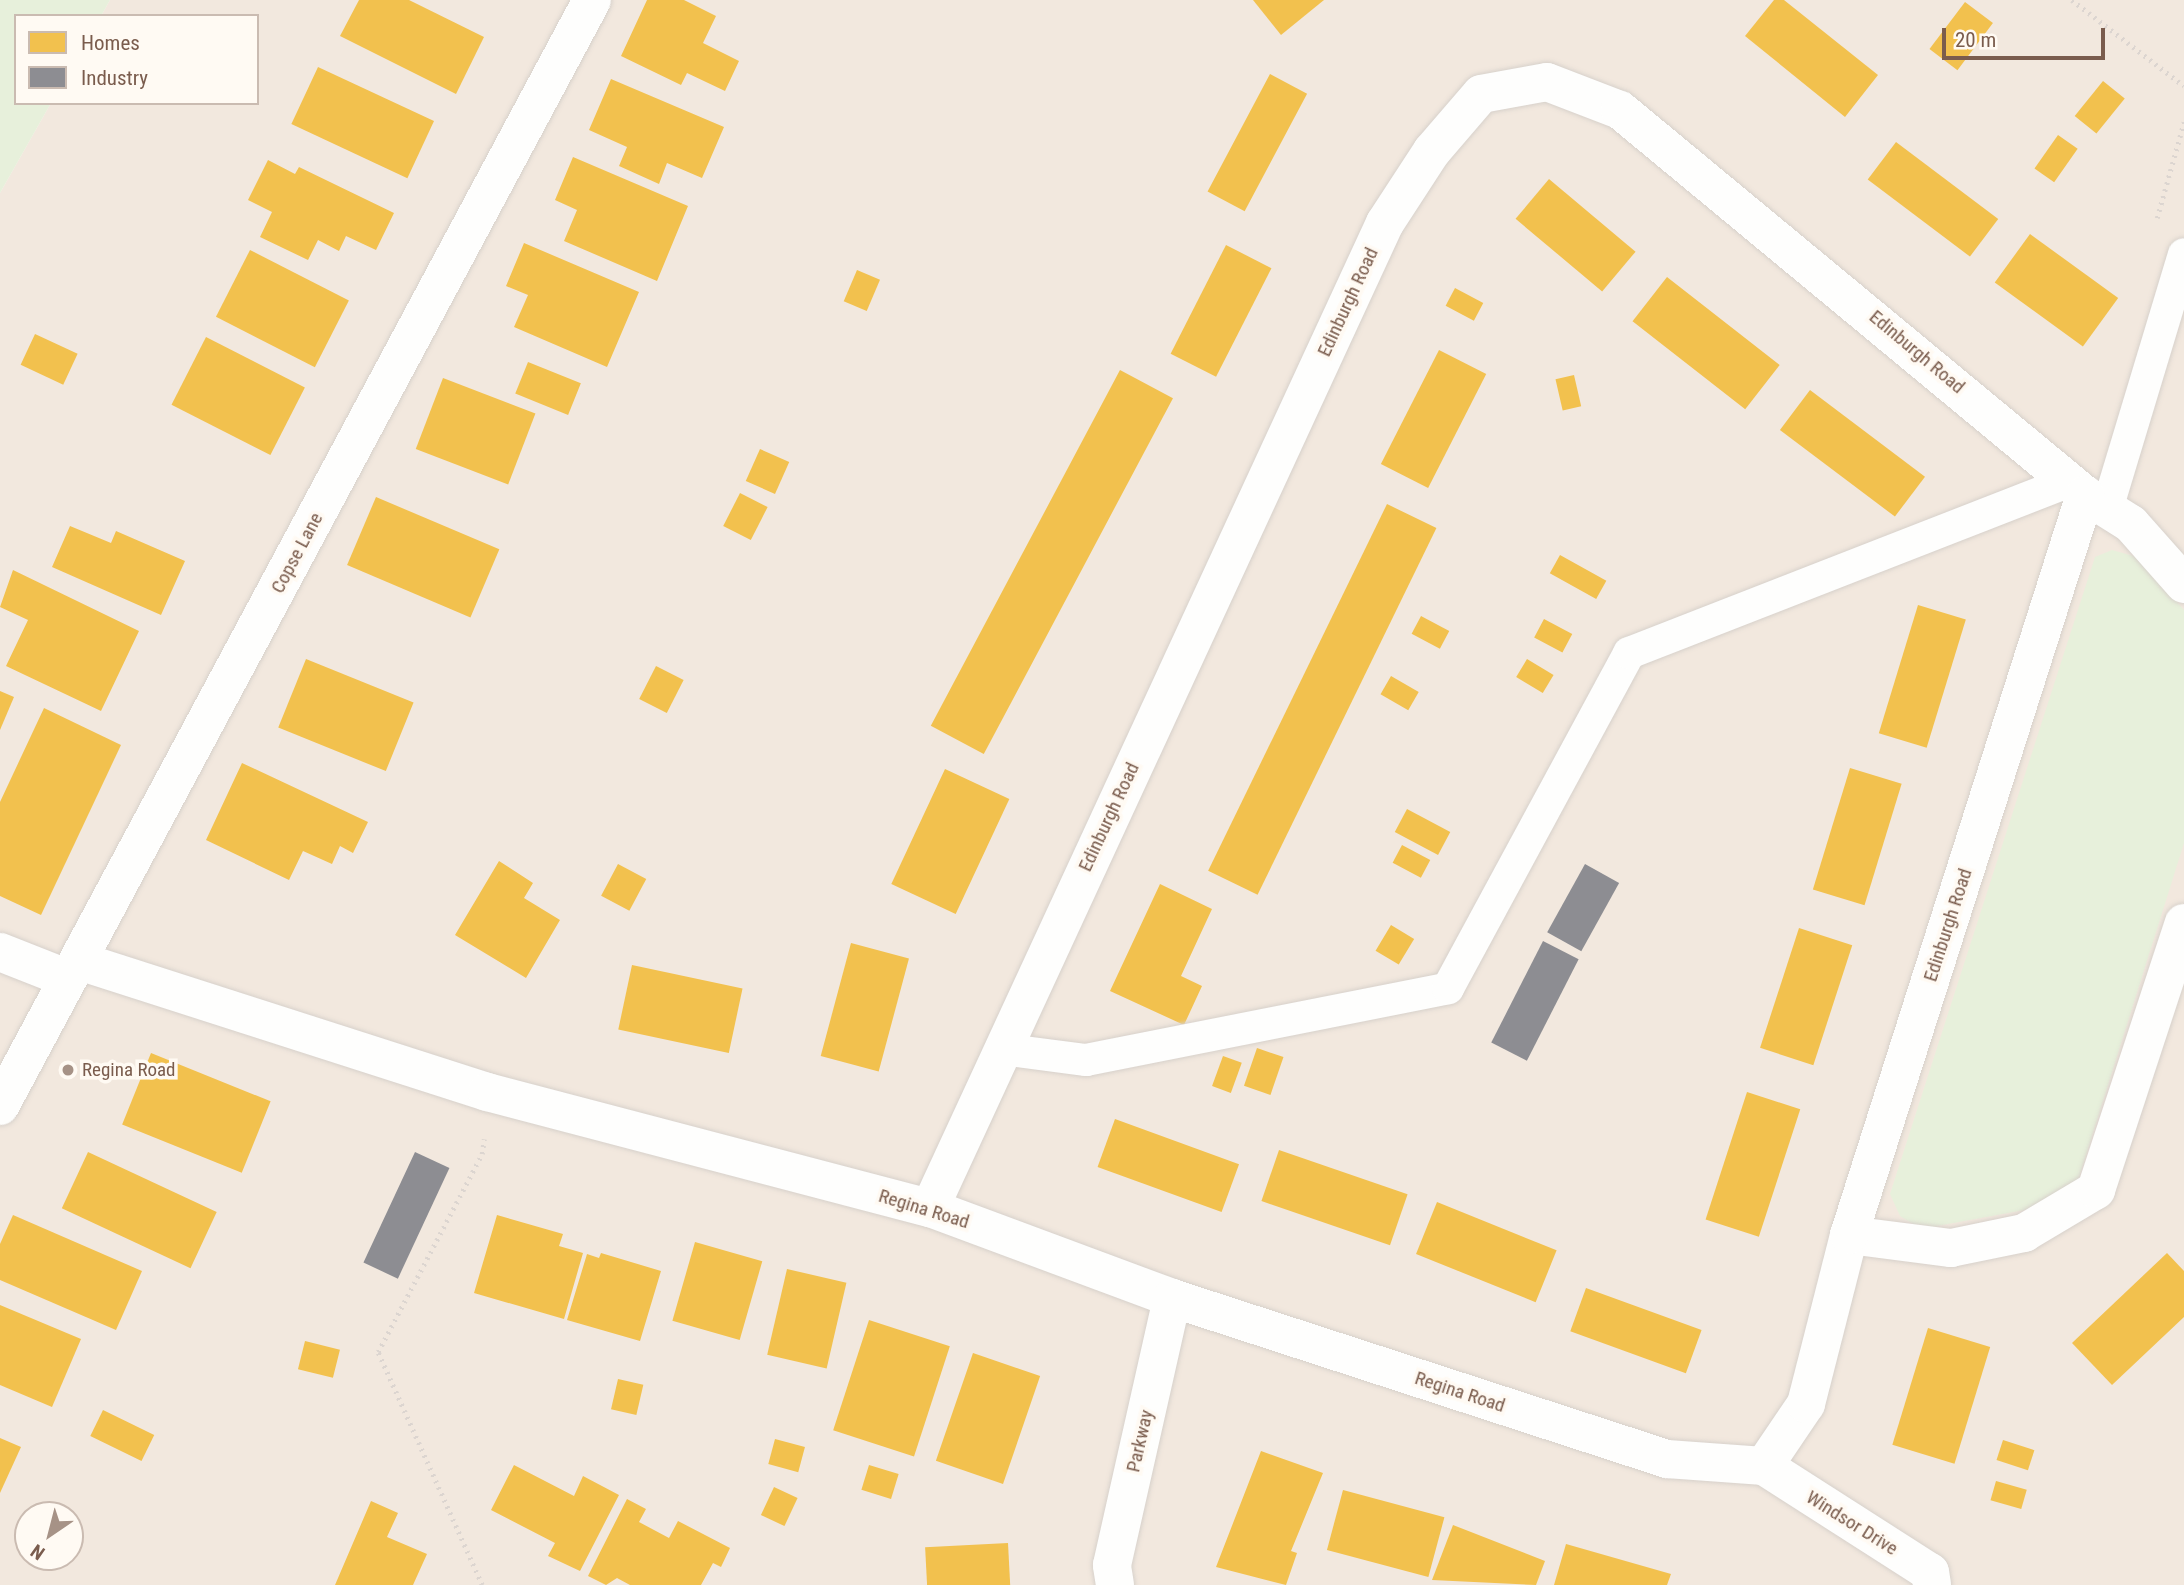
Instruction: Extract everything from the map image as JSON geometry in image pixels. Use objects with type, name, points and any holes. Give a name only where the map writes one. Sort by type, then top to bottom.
[{"type":"street","name":"Copse Lane","points":[[0,1106],[592,0]]},
{"type":"street","name":"Edinburgh Road","points":[[930,1208],[1001,1049],[1385,223],[1432,151],[1481,94],[1547,82],[1620,110],[2087,495],[2131,524],[2184,584]]},
{"type":"street","name":"Edinburgh Road","points":[[1764,1466],[1806,1404],[1849,1235],[2087,495]]},
{"type":"street","points":[[1849,1235],[1951,1248],[2024,1233],[2096,1190],[2184,923]]},
{"type":"street","name":"Regina Road","points":[[0,952],[72,970],[487,1093],[930,1208],[1172,1298],[1667,1459],[1764,1466]]},
{"type":"street","name":"Parkway","points":[[1115,1585],[1112,1564],[1172,1298]]},
{"type":"street","name":"Windsor Drive","points":[[1764,1466],[1930,1572],[1932,1585]]},
{"type":"lane","points":[[1001,1049],[1086,1060],[1448,988],[1629,653],[2087,495],[2184,254]]},
{"type":"path","points":[[2072,0],[2184,86]]},
{"type":"path","points":[[482,1585],[378,1352],[482,1154],[487,1093]]},
{"type":"shaded area","points":[[110,0],[2184,0],[2184,1585],[0,1585],[0,193],[50,105],[259,105],[259,14],[102,14]]},
{"type":"green space","points":[[0,0],[110,0],[102,14],[14,14],[14,105],[50,105],[0,193]]},
{"type":"green space","points":[[2112,550],[2137,557],[2184,610],[2184,843],[2076,1187],[2051,1205],[1921,1229],[1900,1216],[1890,1194],[2095,557]]},
{"type":"building: Homes","points":[[359,0],[409,0],[484,37],[456,94],[340,36]]},
{"type":"building: Homes","points":[[647,0],[684,0],[716,16],[703,43],[739,61],[725,91],[687,73],[681,85],[621,56]]},
{"type":"building: Homes","points":[[1253,0],[1324,0],[1281,35]]},
{"type":"building: Homes","points":[[1774,0],[1784,0],[1878,75],[1845,117],[1745,36]]},
{"type":"building: Homes","points":[[1965,2],[1993,23],[1957,70],[1929,49]]},
{"type":"building: Homes","points":[[318,67],[434,121],[407,178],[291,124]]},
{"type":"building: Homes","points":[[1270,74],[1307,94],[1245,211],[1208,191]]},
{"type":"building: Homes","points":[[611,79],[724,127],[702,178],[667,163],[659,184],[619,166],[627,147],[589,130]]},
{"type":"building: Homes","points":[[2103,81],[2125,99],[2096,134],[2075,116]]},
{"type":"building: Homes","points":[[2058,135],[2078,149],[2054,182],[2034,169]]},
{"type":"building: Homes","points":[[1896,142],[1998,219],[1970,257],[1868,180]]},
{"type":"building: Homes","points":[[573,157],[688,206],[657,281],[564,241],[577,210],[555,200]]},
{"type":"building: Homes","points":[[268,160],[295,174],[299,167],[394,213],[376,250],[346,236],[339,251],[318,240],[308,260],[260,237],[272,212],[248,200]]},
{"type":"building: Homes","points":[[1549,179],[1636,252],[1602,291],[1516,219]]},
{"type":"building: Homes","points":[[2030,234],[2118,298],[2083,347],[1995,283]]},
{"type":"building: Homes","points":[[524,243],[639,292],[607,367],[514,327],[528,295],[506,286]]},
{"type":"building: Homes","points":[[1226,245],[1271,268],[1216,377],[1171,354]]},
{"type":"building: Homes","points":[[250,250],[349,300],[315,367],[216,317]]},
{"type":"building: Homes","points":[[857,270],[880,280],[867,311],[844,301]]},
{"type":"building: Homes","points":[[1667,277],[1780,365],[1745,409],[1633,321]]},
{"type":"building: Homes","points":[[1455,288],[1483,303],[1474,321],[1446,306]]},
{"type":"building: Homes","points":[[35,334],[78,354],[63,385],[21,365]]},
{"type":"building: Homes","points":[[206,337],[305,387],[270,455],[171,405]]},
{"type":"building: Homes","points":[[1439,350],[1486,374],[1428,488],[1381,464]]},
{"type":"building: Homes","points":[[528,362],[581,383],[568,415],[515,394]]},
{"type":"building: Homes","points":[[1120,370],[1173,398],[984,754],[931,726]]},
{"type":"building: Homes","points":[[1574,375],[1581,406],[1563,410],[1555,379]]},
{"type":"building: Homes","points":[[443,378],[535,413],[508,484],[416,449]]},
{"type":"building: Homes","points":[[1810,390],[1925,477],[1895,517],[1780,430]]},
{"type":"building: Homes","points":[[760,449],[789,462],[775,494],[746,481]]},
{"type":"building: Homes","points":[[740,493],[768,507],[751,540],[723,526]]},
{"type":"building: Homes","points":[[376,497],[499,549],[470,617],[347,565]]},
{"type":"building: Homes","points":[[1387,504],[1436,528],[1258,895],[1208,871]]},
{"type":"building: Homes","points":[[70,526],[111,543],[116,531],[185,561],[161,615],[52,567]]},
{"type":"building: Homes","points":[[1560,555],[1606,581],[1596,599],[1550,573]]},
{"type":"building: Homes","points":[[13,570],[139,631],[101,711],[6,666],[28,620],[0,607]]},
{"type":"building: Homes","points":[[1918,605],[1966,620],[1927,748],[1879,733]]},
{"type":"building: Homes","points":[[1421,616],[1449,631],[1440,649],[1412,634]]},
{"type":"building: Homes","points":[[1544,619],[1572,634],[1562,653],[1534,638]]},
{"type":"building: Homes","points":[[306,659],[414,702],[386,771],[278,728]]},
{"type":"building: Homes","points":[[1527,659],[1554,675],[1543,693],[1516,677]]},
{"type":"building: Homes","points":[[656,666],[684,680],[667,713],[639,699]]},
{"type":"building: Homes","points":[[1391,676],[1419,692],[1408,710],[1380,694]]},
{"type":"building: Homes","points":[[0,691],[14,697],[0,730]]},
{"type":"building: Homes","points":[[44,708],[121,745],[41,915],[0,896],[0,802]]},
{"type":"building: Homes","points":[[242,763],[368,822],[353,853],[340,846],[332,864],[303,851],[289,880],[206,840]]},
{"type":"building: Homes","points":[[1850,768],[1902,784],[1865,905],[1813,889]]},
{"type":"building: Homes","points":[[945,769],[1009,799],[956,914],[891,884]]},
{"type":"building: Homes","points":[[1407,809],[1450,832],[1438,855],[1395,832]]},
{"type":"building: Homes","points":[[1402,845],[1430,860],[1421,878],[1393,863]]},
{"type":"building: Homes","points":[[499,861],[533,883],[524,898],[560,920],[526,978],[455,935]]},
{"type":"building: Homes","points":[[618,864],[646,879],[629,911],[601,896]]},
{"type":"building: Homes","points":[[1160,884],[1212,909],[1181,976],[1202,986],[1184,1025],[1110,991]]},
{"type":"building: Homes","points":[[1391,925],[1414,939],[1399,965],[1376,951]]},
{"type":"building: Homes","points":[[1799,928],[1852,945],[1813,1065],[1760,1048]]},
{"type":"building: Homes","points":[[851,943],[909,959],[879,1072],[821,1056]]},
{"type":"building: Homes","points":[[632,965],[743,988],[729,1053],[618,1030]]},
{"type":"building: Homes","points":[[1257,1048],[1283,1057],[1270,1095],[1244,1086]]},
{"type":"building: Homes","points":[[151,1053],[271,1101],[242,1173],[122,1124]]},
{"type":"building: Homes","points":[[1223,1056],[1242,1063],[1231,1093],[1212,1086]]},
{"type":"building: Homes","points":[[1747,1092],[1800,1109],[1759,1237],[1706,1219]]},
{"type":"building: Homes","points":[[1115,1119],[1239,1164],[1222,1212],[1098,1167]]},
{"type":"building: Homes","points":[[1279,1150],[1408,1194],[1390,1245],[1261,1201]]},
{"type":"building: Homes","points":[[88,1152],[217,1212],[190,1268],[62,1208]]},
{"type":"building: Homes","points":[[1437,1202],[1557,1250],[1536,1302],[1416,1254]]},
{"type":"building: Homes","points":[[13,1215],[142,1271],[116,1330],[0,1280],[0,1244]]},
{"type":"building: Homes","points":[[497,1215],[563,1234],[559,1246],[583,1253],[564,1319],[474,1293]]},
{"type":"building: Homes","points":[[695,1242],[762,1261],[740,1340],[672,1321]]},
{"type":"building: Homes","points":[[601,1253],[661,1271],[640,1341],[567,1320],[587,1254],[599,1258]]},
{"type":"building: Homes","points":[[2167,1253],[2184,1271],[2184,1317],[2112,1385],[2072,1343]]},
{"type":"building: Homes","points":[[787,1269],[846,1283],[827,1368],[767,1355]]},
{"type":"building: Homes","points":[[1586,1288],[1702,1330],[1686,1373],[1570,1331]]},
{"type":"building: Homes","points":[[0,1305],[81,1339],[52,1407],[0,1385]]},
{"type":"building: Homes","points":[[869,1320],[950,1346],[914,1457],[833,1430]]},
{"type":"building: Homes","points":[[1928,1328],[1990,1347],[1954,1464],[1892,1445]]},
{"type":"building: Homes","points":[[305,1341],[340,1350],[333,1378],[298,1369]]},
{"type":"building: Homes","points":[[973,1353],[1040,1376],[1003,1484],[936,1461]]},
{"type":"building: Homes","points":[[618,1379],[643,1385],[636,1415],[611,1409]]},
{"type":"building: Homes","points":[[103,1410],[154,1435],[142,1461],[90,1436]]},
{"type":"building: Homes","points":[[0,1438],[21,1447],[0,1493]]},
{"type":"building: Homes","points":[[775,1439],[805,1447],[798,1472],[768,1464]]},
{"type":"building: Homes","points":[[2003,1440],[2034,1450],[2028,1470],[1997,1460]]},
{"type":"building: Homes","points":[[1261,1451],[1323,1473],[1291,1551],[1297,1553],[1286,1585],[1216,1567]]},
{"type":"building: Homes","points":[[514,1465],[574,1496],[583,1476],[619,1495],[580,1571],[548,1556],[555,1543],[491,1510]]},
{"type":"building: Homes","points":[[869,1465],[899,1474],[891,1499],[861,1490]]},
{"type":"building: Homes","points":[[1996,1481],[2027,1490],[2021,1509],[1990,1500]]},
{"type":"building: Homes","points":[[774,1487],[798,1498],[784,1526],[761,1515]]},
{"type":"building: Homes","points":[[1343,1490],[1444,1517],[1428,1577],[1327,1550]]},
{"type":"building: Homes","points":[[627,1499],[646,1509],[639,1522],[669,1538],[678,1521],[730,1548],[721,1567],[713,1563],[701,1585],[630,1585],[617,1578],[606,1585],[588,1576]]},
{"type":"building: Homes","points":[[371,1501],[398,1513],[387,1537],[427,1554],[413,1585],[335,1585]]},
{"type":"building: Homes","points":[[1453,1525],[1545,1561],[1536,1585],[1432,1580]]},
{"type":"building: Homes","points":[[1008,1543],[1010,1585],[927,1585],[925,1547]]},
{"type":"building: Homes","points":[[1566,1544],[1671,1574],[1667,1585],[1554,1585]]},
{"type":"building: Industry","points":[[1585,864],[1619,883],[1581,951],[1547,932]]},
{"type":"building: Industry","points":[[1543,941],[1579,959],[1527,1061],[1491,1043]]},
{"type":"building: Industry","points":[[415,1152],[449,1168],[398,1279],[363,1263]]},
{"type":"place","name":"Regina Road","points":[[68,1070]]}]
